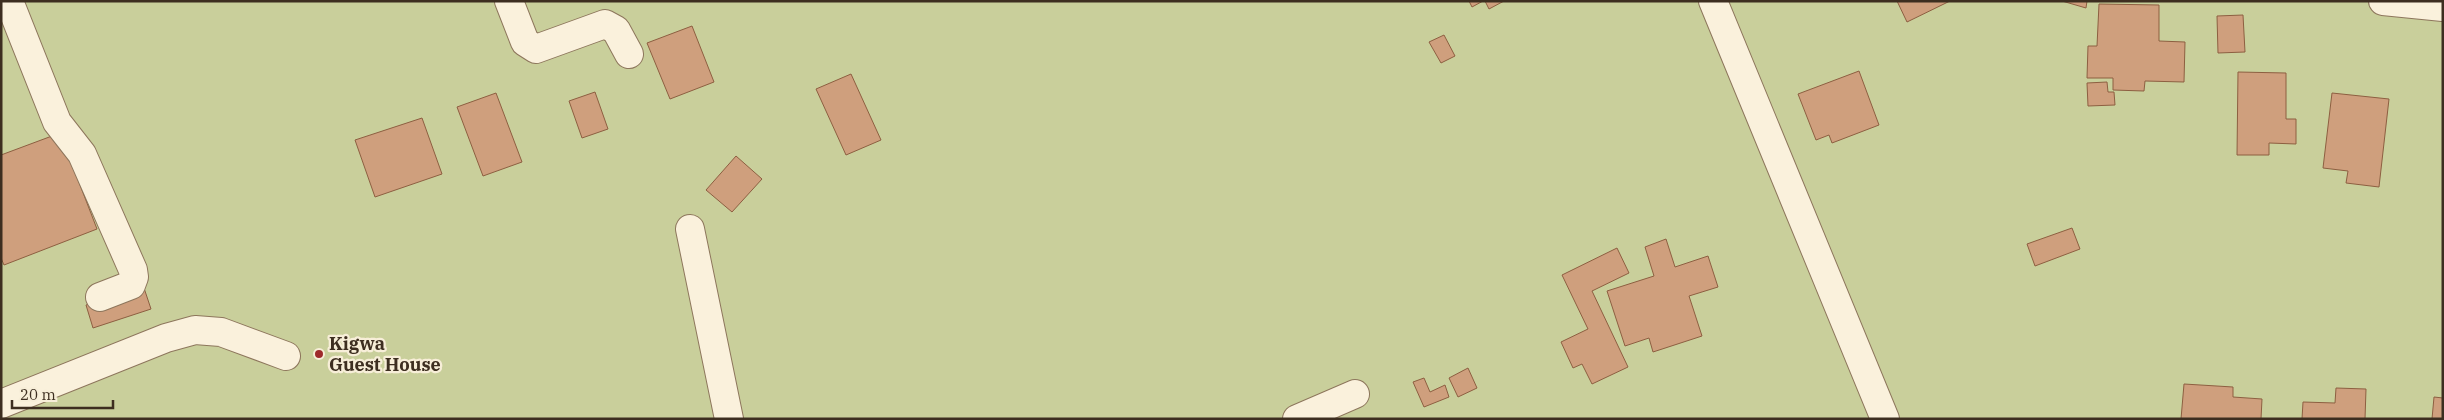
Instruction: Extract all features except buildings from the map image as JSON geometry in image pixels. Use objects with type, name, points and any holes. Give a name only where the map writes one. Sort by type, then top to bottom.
[{"type":"street","points":[[9,1],[57,122],[82,154],[133,270],[134,277],[131,285],[100,297]]},
{"type":"street","points":[[509,1],[526,42],[536,49],[605,24],[616,30],[628,54]]},
{"type":"street","points":[[1713,1],[1885,419]]},
{"type":"street","points":[[2383,1],[2443,7]]},
{"type":"street","points":[[690,229],[729,419]]},
{"type":"street","points":[[1,404],[166,338],[195,330],[221,332],[286,356]]},
{"type":"street","points":[[1297,419],[1355,394]]},
{"type":"green space","points":[[1,1],[2443,1],[2443,419],[1,419]]},
{"type":"place","name":"Kigwa Guest House","points":[[319,354]]}]
